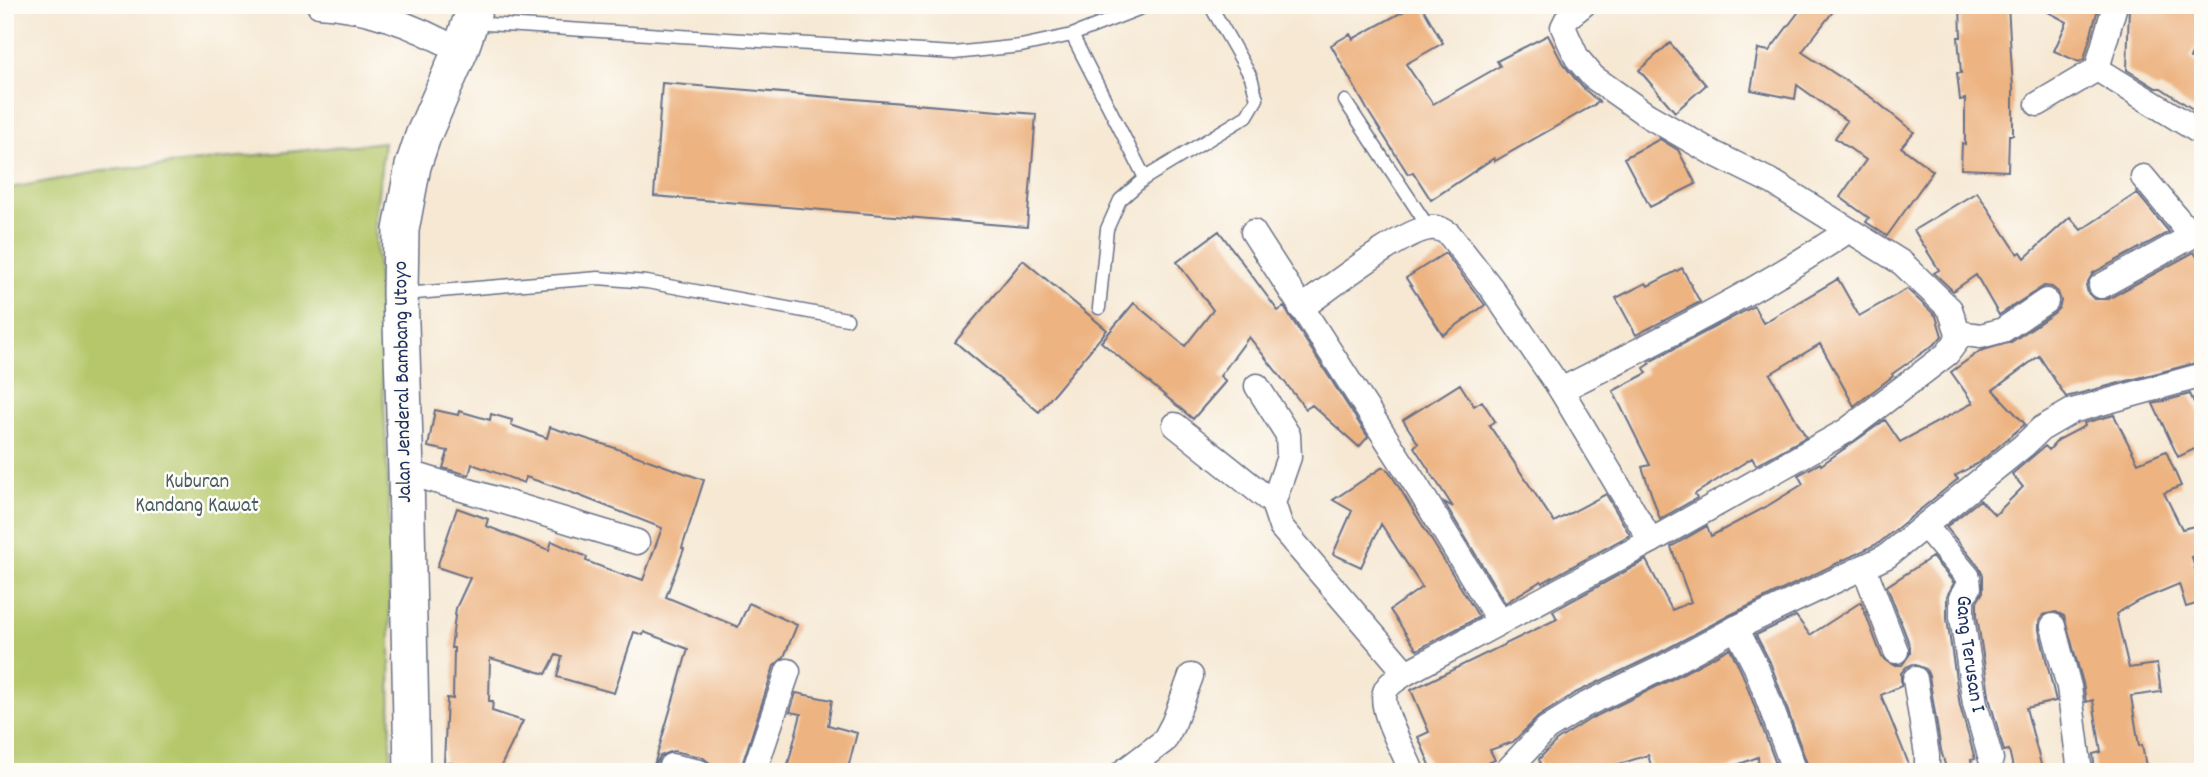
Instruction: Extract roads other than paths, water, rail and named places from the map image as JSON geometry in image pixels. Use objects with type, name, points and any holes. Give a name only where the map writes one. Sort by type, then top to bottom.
[{"type":"street","points":[[319,5],[367,12],[402,22],[469,26]]},
{"type":"street","points":[[1412,772],[1384,706],[1386,689],[1406,673],[1651,541],[1846,430],[1947,354],[1956,342],[1958,333],[1950,309],[1902,263],[1774,183],[1713,153],[1647,115],[1593,77],[1577,58],[1563,27],[1567,17],[1583,5]]},
{"type":"street","points":[[2038,104],[2097,69],[2115,5]]},
{"type":"street","name":"Jalan Jenderal Bambang Utoyo","points":[[412,772],[400,295],[401,230],[413,166],[423,136],[469,26]]},
{"type":"street","points":[[2097,69],[2203,135]]},
{"type":"street","points":[[2101,286],[2197,233],[2143,177]]},
{"type":"street","points":[[1301,308],[1407,235],[1429,228],[1440,228],[1450,234],[1492,289],[1561,390],[1651,541]]},
{"type":"street","points":[[1561,390],[1724,307],[1792,268],[1849,230]]},
{"type":"street","points":[[1253,232],[1418,488],[1499,621]]},
{"type":"street","points":[[1958,333],[1981,336],[2003,330],[2046,301]]},
{"type":"street","points":[[1506,772],[1546,729],[1583,706],[1886,556],[2059,416],[2091,404],[2203,375]]},
{"type":"street","points":[[1256,386],[1288,435],[1289,457],[1273,503]]},
{"type":"street","points":[[1175,425],[1273,503],[1281,527],[1406,673]]},
{"type":"street","points":[[406,472],[636,542]]},
{"type":"street","name":"Gang Terusan I","points":[[1925,526],[1968,577],[1969,588],[1962,596],[1962,617],[1976,704],[1991,759]]},
{"type":"street","points":[[1864,567],[1896,651]]},
{"type":"street","points":[[2053,626],[2069,687],[2080,772]]},
{"type":"street","points":[[1736,628],[1756,667],[1795,772]]},
{"type":"street","points":[[754,772],[788,671]]},
{"type":"street","points":[[1123,772],[1164,741],[1191,676]]},
{"type":"street","points":[[1916,679],[1927,772]]},
{"type":"street","points":[[671,766],[699,772]]},
{"type":"lane","points":[[469,26],[954,53],[1021,46],[1072,34],[1149,5]]},
{"type":"lane","points":[[1099,308],[1107,229],[1120,200],[1145,178],[1247,116],[1257,99],[1251,78],[1210,5]]},
{"type":"lane","points":[[1072,34],[1145,178]]},
{"type":"lane","points":[[1345,101],[1429,228]]},
{"type":"lane","points":[[400,295],[598,278],[647,282],[847,319]]},
{"type":"park label","name":"Kuburan Kandang Kawat","points":[[197,495]]}]
